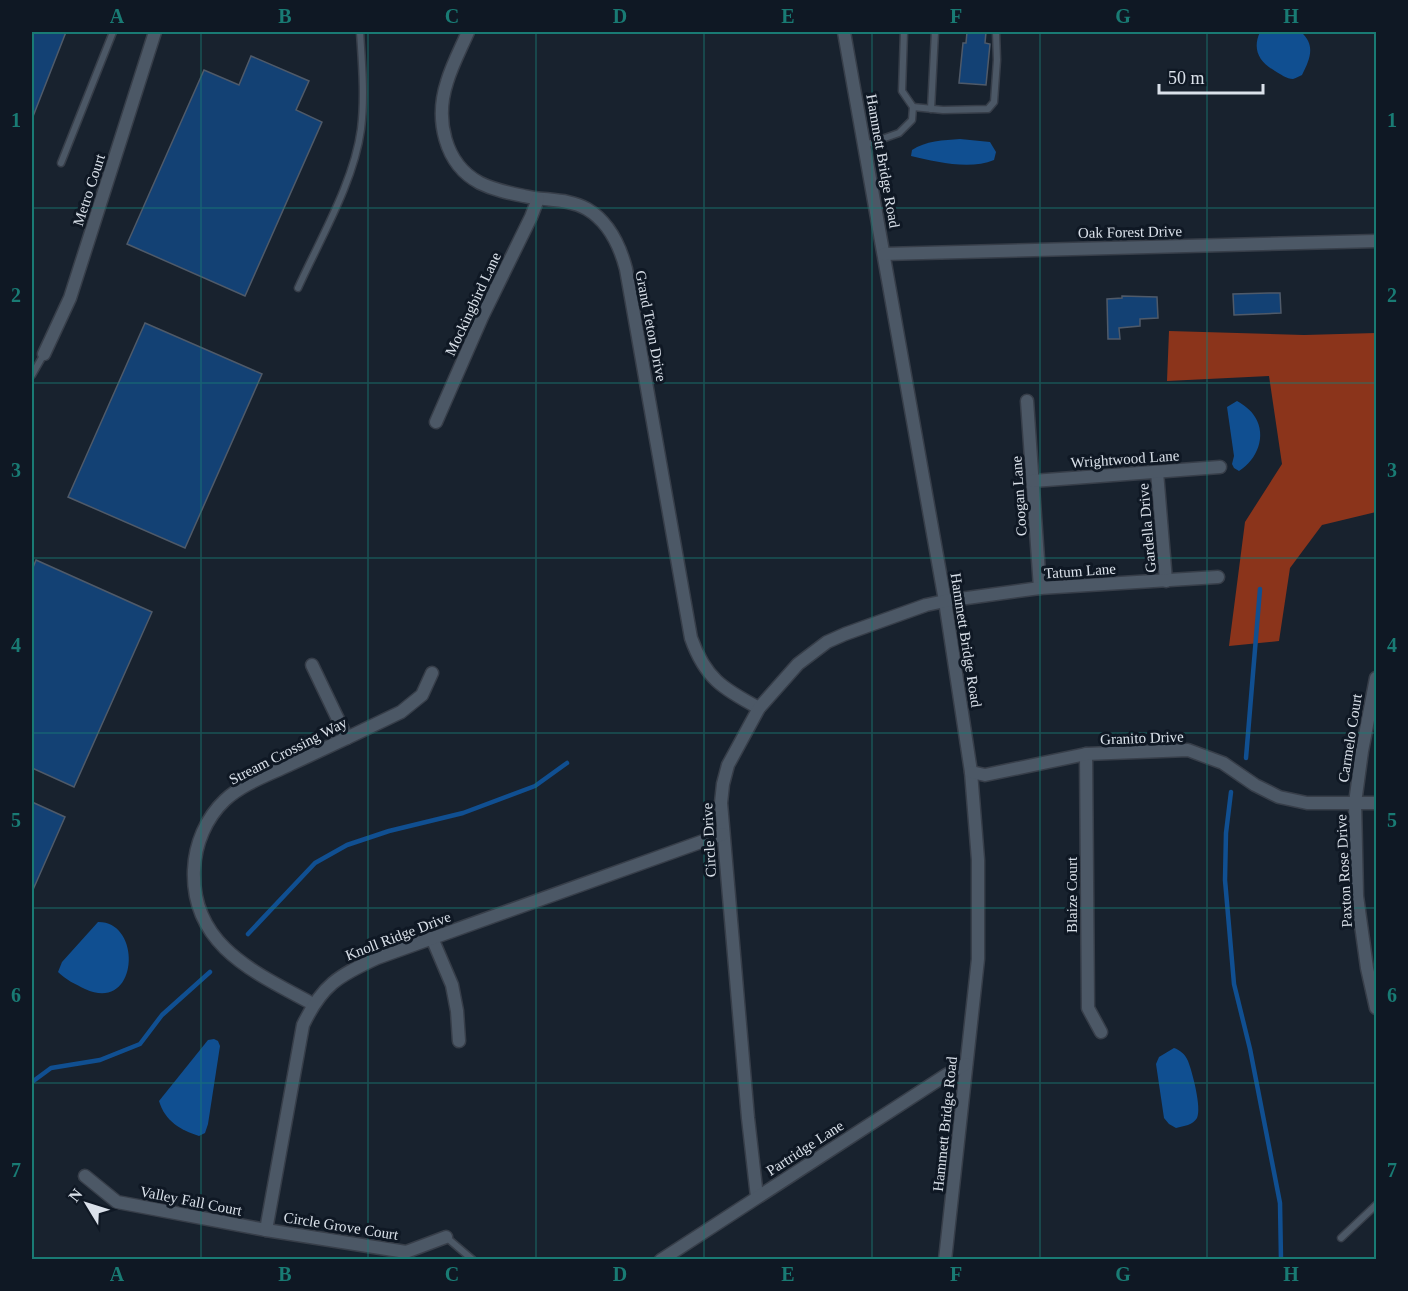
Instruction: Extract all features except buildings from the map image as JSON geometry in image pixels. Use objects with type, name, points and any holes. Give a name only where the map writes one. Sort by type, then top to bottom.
[{"type":"street","name":"Metro Court","points":[[44,354],[70,298],[155,32]]},
{"type":"street","name":"Grand Teton Drive","points":[[468,32],[447,81],[442,104],[442,124],[451,156],[459,167],[480,183],[493,189],[538,199],[573,202],[588,210],[602,221],[619,249],[626,269],[650,398],[691,638],[702,665],[719,685],[759,708]]},
{"type":"street","name":"Hammett Bridge Road","points":[[844,32],[945,601],[971,772],[978,860],[978,959],[945,1260]]},
{"type":"street","name":"Mockingbird Lane","points":[[436,422],[482,317],[531,218],[538,199]]},
{"type":"street","name":"Oak Forest Drive","points":[[884,254],[1377,240]]},
{"type":"street","name":"Coogan Lane","points":[[1027,401],[1040,588]]},
{"type":"street","name":"Wrightwood Lane","points":[[1033,481],[1220,467]]},
{"type":"street","name":"Gardella Drive","points":[[1157,472],[1166,581]]},
{"type":"street","name":"Tatum Lane","points":[[945,601],[1040,588],[1218,577]]},
{"type":"street","name":"Circle Drive","points":[[757,1197],[723,834],[721,803],[725,774],[759,708],[798,664],[827,642],[945,601]]},
{"type":"street","points":[[312,665],[347,738]]},
{"type":"street","name":"Stream Crossing Way","points":[[313,1004],[254,972],[233,957],[215,939],[201,914],[193,886],[194,862],[199,839],[210,819],[225,800],[254,782],[401,712],[422,695],[432,673]]},
{"type":"street","name":"Carmelo Court","points":[[1355,803],[1362,751],[1377,678]]},
{"type":"street","name":"Granito Drive","points":[[971,772],[985,775],[1086,754],[1188,750],[1223,763],[1255,785],[1279,797],[1307,803],[1377,803]]},
{"type":"street","name":"Blaize Court","points":[[1086,754],[1088,1008],[1101,1032]]},
{"type":"street","name":"Paxton Rose Drive","points":[[1355,803],[1357,896],[1367,968],[1377,1008]]},
{"type":"street","name":"Knoll Ridge Drive","points":[[266,1230],[303,1025],[313,1004],[326,987],[345,973],[377,958],[723,834]]},
{"type":"street","points":[[432,938],[452,985],[459,1041]]},
{"type":"street","name":"Partridge Lane","points":[[661,1260],[966,1064]]},
{"type":"street","name":"Valley Fall Court","points":[[85,1176],[117,1202],[266,1230]]},
{"type":"street","name":"Circle Grove Court","points":[[266,1230],[406,1252],[446,1237]]},
{"type":"lane","points":[[61,163],[113,32]]},
{"type":"lane","points":[[298,288],[352,170],[362,118],[364,87],[360,32]]},
{"type":"lane","points":[[865,145],[899,133],[912,120],[913,107],[902,91],[904,32]]},
{"type":"lane","points":[[931,109],[935,32]]},
{"type":"lane","points":[[913,107],[988,109],[994,102],[996,32]]},
{"type":"lane","points":[[32,375],[44,354]]},
{"type":"lane","points":[[1341,1238],[1377,1205]]},
{"type":"lane","points":[[446,1237],[473,1260]]},
{"type":"shaded area","points":[[1169,331],[1304,335],[1376,333],[1376,512],[1322,525],[1290,568],[1279,641],[1229,646],[1245,522],[1282,464],[1269,376],[1167,381]]},
{"type":"water","points":[[1260,32],[1301,32],[1306,37],[1310,52],[1302,75],[1293,79],[1288,78],[1265,64],[1257,49]]},
{"type":"water","points":[[960,139],[990,142],[996,152],[994,160],[964,165],[911,156],[912,150],[923,145]]},
{"type":"water","points":[[1237,401],[1253,414],[1260,432],[1255,454],[1251,461],[1239,471],[1232,464],[1234,456],[1227,407]]},
{"type":"water","points":[[98,922],[113,926],[123,936],[128,949],[129,964],[125,979],[116,989],[103,993],[85,989],[67,980],[58,972],[62,962]]},
{"type":"water","points":[[214,1039],[220,1046],[208,1124],[205,1133],[199,1136],[174,1124],[165,1114],[159,1101],[208,1040]]},
{"type":"water","points":[[1174,1048],[1188,1061],[1198,1106],[1197,1118],[1193,1122],[1176,1128],[1164,1118],[1156,1064],[1159,1057]]},
{"type":"waterway","points":[[1246,758],[1260,589]]},
{"type":"waterway","points":[[248,934],[315,863],[347,845],[389,831],[463,813],[535,786],[567,763]]},
{"type":"waterway","points":[[1231,792],[1226,833],[1225,880],[1234,984],[1250,1049],[1280,1203],[1281,1260]]},
{"type":"waterway","points":[[32,1082],[51,1068],[100,1060],[140,1044],[162,1015],[210,972]]}]
